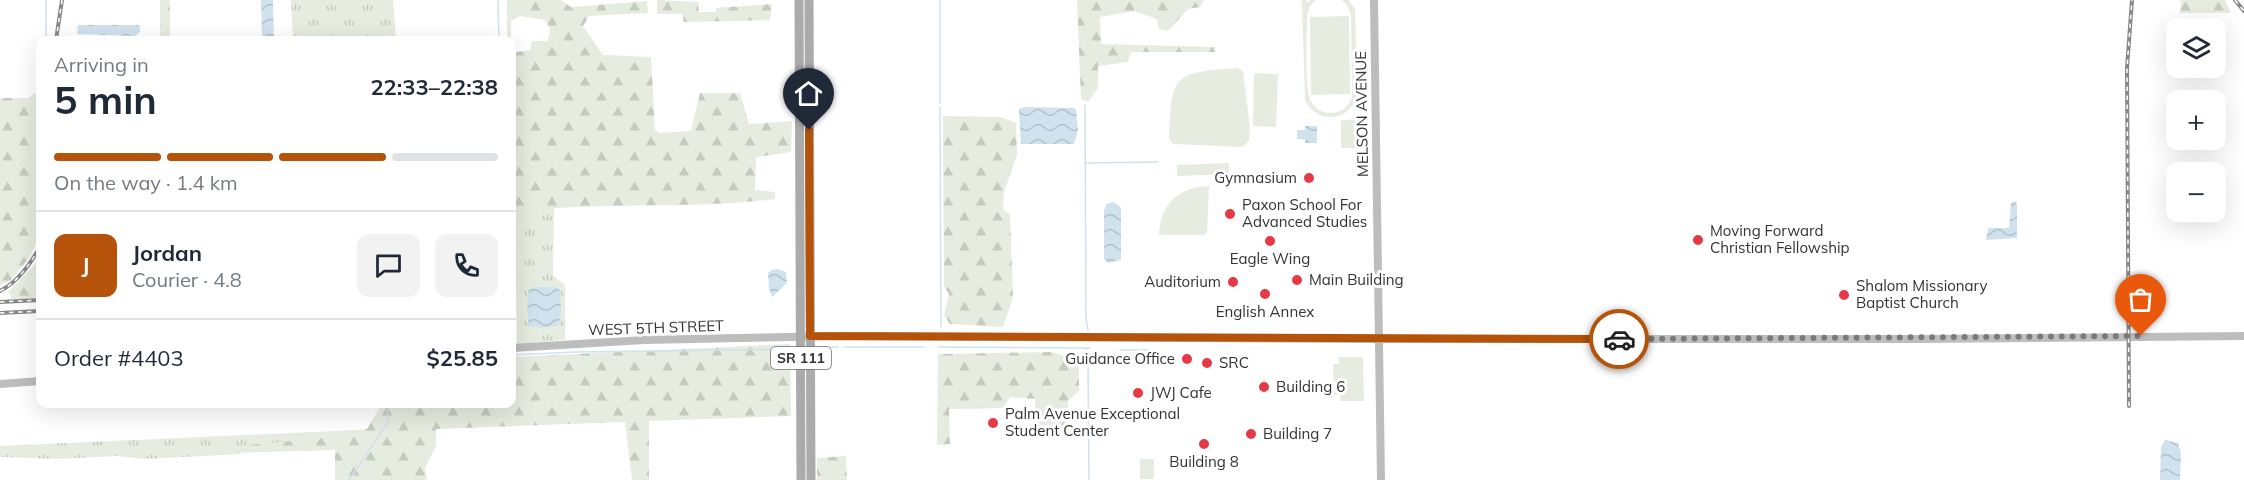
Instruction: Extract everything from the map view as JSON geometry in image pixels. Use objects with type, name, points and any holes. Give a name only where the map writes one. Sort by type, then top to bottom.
[{"type":"main road","name":"SR 111","points":[[799,0],[805,337],[811,480]]},
{"type":"main road","name":"SR 111","points":[[801,480],[809,0]]},
{"type":"street","name":"MELSON AVENUE","points":[[1374,0],[1381,480]]},
{"type":"street","name":"WEST 5TH STREET","points":[[516,348],[644,340],[805,337],[1056,336],[1109,339],[1379,339]]},
{"type":"street","points":[[1379,339],[1918,339],[2244,336]]},
{"type":"street","points":[[0,384],[36,381]]},
{"type":"green space","points":[[160,0],[170,0],[170,36],[160,36]]},
{"type":"green space","points":[[291,0],[393,0],[396,36],[293,36]]},
{"type":"green space","points":[[507,0],[561,0],[571,7],[647,1],[648,13],[589,16],[583,26],[603,55],[651,57],[655,130],[659,133],[691,131],[700,93],[740,93],[749,124],[792,121],[791,152],[756,157],[755,190],[775,192],[775,199],[516,212],[516,52],[530,50],[532,41],[548,41],[550,29],[545,20],[520,16],[511,21],[511,36],[507,36]]},
{"type":"green space","points":[[657,0],[698,2],[699,12],[716,12],[716,8],[772,4],[770,20],[684,22],[682,14],[657,14]]},
{"type":"green space","points":[[1077,0],[1204,0],[1200,7],[1188,9],[1168,31],[1159,29],[1157,19],[1134,11],[1100,17],[1101,44],[1215,47],[1215,52],[1131,52],[1128,62],[1098,66],[1098,88],[1088,102],[1081,99]]},
{"type":"green space","points":[[1302,0],[1307,0],[1307,3],[1310,0],[1316,0],[1307,15],[1309,94],[1314,106],[1327,113],[1341,111],[1352,98],[1351,14],[1342,0],[1349,0],[1355,9],[1357,95],[1348,111],[1341,115],[1325,117],[1317,114],[1305,100]]},
{"type":"green space","points":[[2181,0],[2225,0],[2231,13],[2180,13]]},
{"type":"green space","points":[[1349,16],[1350,94],[1311,95],[1310,17]]},
{"type":"green space","points":[[1237,68],[1243,71],[1250,128],[1249,141],[1242,147],[1173,144],[1169,139],[1172,101],[1180,81],[1199,72]]},
{"type":"green space","points":[[1254,73],[1278,74],[1276,127],[1253,126]]},
{"type":"green space","points":[[36,93],[36,244],[29,258],[10,281],[0,285],[0,98],[28,98]]},
{"type":"green space","points":[[943,116],[1001,117],[1016,123],[1017,155],[1004,192],[1003,210],[1010,214],[1013,297],[1003,327],[950,324],[944,315],[949,294],[944,287]]},
{"type":"green space","points":[[1361,119],[1361,148],[1341,148],[1341,120]]},
{"type":"green space","points":[[1229,163],[1229,174],[1177,176],[1177,165]]},
{"type":"green space","points":[[1209,186],[1207,232],[1204,235],[1159,235],[1163,215],[1173,200],[1188,190]]},
{"type":"green space","points":[[554,207],[553,276],[565,285],[565,340],[517,344],[516,211]],"holes":[[[542,286],[554,286],[559,290],[560,321],[529,290]]]},
{"type":"green space","points":[[36,263],[36,298],[12,299],[8,292]]},
{"type":"green space","points":[[790,344],[791,416],[649,421],[649,480],[632,480],[625,422],[436,429],[436,446],[425,468],[427,480],[335,480],[335,450],[229,453],[228,447],[357,435],[359,430],[367,429],[380,408],[516,408],[516,357]]},
{"type":"green space","points":[[1052,352],[1079,361],[1079,391],[1068,401],[1067,437],[1038,438],[1035,399],[1010,397],[1003,408],[949,409],[950,444],[937,445],[938,354]]},
{"type":"green space","points":[[1339,357],[1363,357],[1364,401],[1340,401],[1340,395],[1334,395],[1333,364],[1339,364]]},
{"type":"green space","points":[[359,430],[357,435],[229,453],[241,452],[241,454],[144,459],[117,456],[59,459],[0,457],[0,446]]},
{"type":"green space","points":[[846,456],[847,480],[817,480],[817,458]]},
{"type":"green space","points":[[1140,459],[1154,459],[1154,479],[1140,479]]},
{"type":"water","points":[[261,0],[273,0],[274,36],[262,36]]},
{"type":"water","points":[[78,25],[137,25],[140,26],[140,32],[135,36],[77,34]]},
{"type":"water","points":[[1024,107],[1074,108],[1078,130],[1074,144],[1021,144],[1019,109]]},
{"type":"water","points":[[1305,126],[1317,126],[1317,143],[1305,143],[1305,139],[1297,139],[1297,130],[1305,130]]},
{"type":"water","points":[[1114,202],[1121,208],[1121,260],[1108,263],[1104,259],[1104,210],[1107,204]]},
{"type":"water","points":[[2011,202],[2017,204],[2017,238],[1986,240],[1988,228],[2009,228]]},
{"type":"water","points":[[777,269],[786,272],[787,283],[772,297],[768,273]]},
{"type":"water","points":[[554,286],[560,290],[559,325],[543,328],[529,326],[527,304],[529,290],[534,287]]},
{"type":"water","points":[[2165,440],[2178,443],[2181,453],[2180,480],[2160,480],[2161,447]]},
{"type":"waterway","points":[[46,0],[46,36]]},
{"type":"waterway","points":[[498,0],[499,36]]},
{"type":"waterway","points":[[940,0],[940,103]]},
{"type":"waterway","points":[[1085,105],[1086,320],[1088,330]]},
{"type":"waterway","points":[[940,107],[941,327]]},
{"type":"waterway","points":[[1085,163],[1158,162]]},
{"type":"waterway","points":[[820,347],[838,347]]},
{"type":"waterway","points":[[844,347],[924,347]]},
{"type":"waterway","points":[[939,347],[1090,348]]},
{"type":"waterway","points":[[516,355],[792,349]]},
{"type":"waterway","points":[[1086,349],[1089,480]]},
{"type":"waterway","points":[[1120,350],[1157,350]]},
{"type":"waterway","points":[[349,480],[388,422],[388,408]]},
{"type":"railway","points":[[57,36],[62,0]]},
{"type":"railway","points":[[2129,406],[2127,68],[2132,0]]},
{"type":"railway","points":[[2235,0],[2244,11]]},
{"type":"railway","points":[[0,291],[18,278],[36,253]]},
{"type":"railway","points":[[0,302],[36,300]]},
{"type":"railway","points":[[0,313],[36,311]]},
{"type":"way so far","points":[[1619,339],[2141,336]]},
{"type":"place","name":"Gymnasium","points":[[1309,178]]},
{"type":"place","name":"Paxon School For Advanced Studies","points":[[1230,214]]},
{"type":"place","name":"Moving Forward Christian Fellowship","points":[[1698,240]]},
{"type":"place","name":"Eagle Wing","points":[[1270,241]]},
{"type":"place","name":"Main Building","points":[[1297,280]]},
{"type":"place","name":"Auditorium","points":[[1233,282]]},
{"type":"place","name":"English Annex","points":[[1265,294]]},
{"type":"place","name":"Shalom Missionary Baptist Church","points":[[1844,295]]},
{"type":"place","name":"Guidance Office","points":[[1187,359]]},
{"type":"place","name":"SRC","points":[[1207,363]]},
{"type":"place","name":"Building 6","points":[[1264,387]]},
{"type":"place","name":"JWJ Cafe","points":[[1138,393]]},
{"type":"place","name":"Palm Avenue Exceptional Student Center","points":[[993,423]]},
{"type":"place","name":"Building 7","points":[[1251,434]]},
{"type":"place","name":"Building 8","points":[[1204,444]]},
{"type":"route","points":[[809,130],[810,336],[1013,335],[1109,339],[1619,339]]}]
